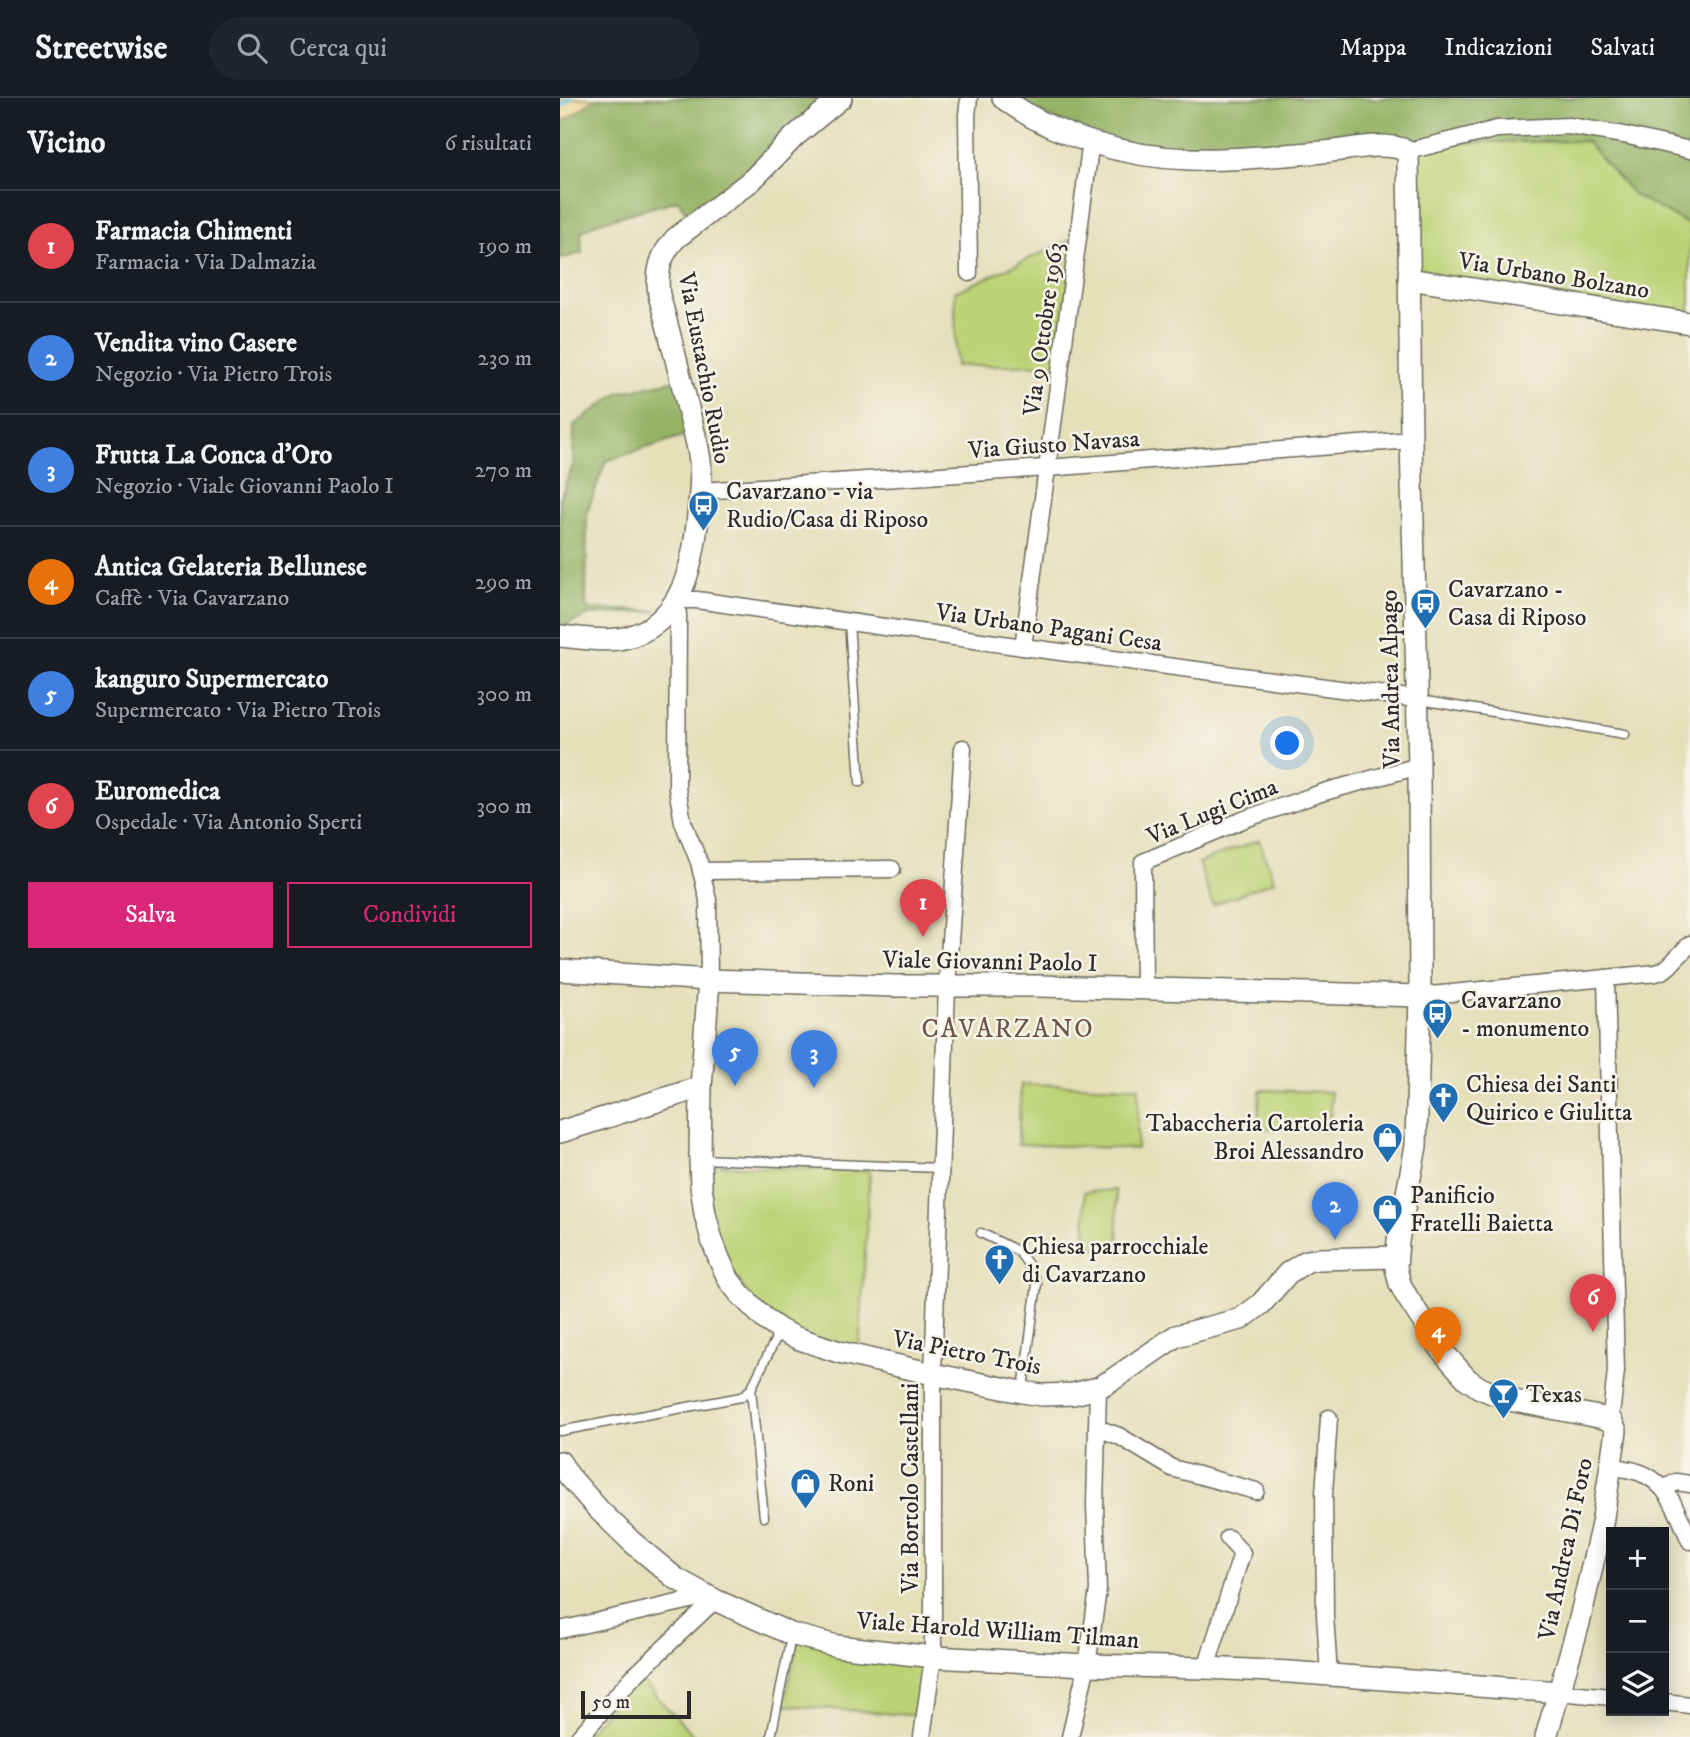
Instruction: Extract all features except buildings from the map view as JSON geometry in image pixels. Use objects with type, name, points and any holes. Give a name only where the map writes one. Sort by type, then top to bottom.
[{"type":"street","name":"Via Eustachio Rudio","points":[[560,636],[610,640],[636,635],[652,626],[668,610],[686,582],[693,558],[700,491],[700,459],[659,295],[658,275],[661,260],[676,238],[752,180],[795,136],[841,98]]},
{"type":"street","points":[[969,98],[967,116],[970,273]]},
{"type":"street","points":[[1003,98],[1038,120],[1071,135],[1138,153],[1187,159],[1384,146],[1408,151],[1497,128],[1569,126],[1690,150]]},
{"type":"street","name":"Via 9 Ottobre 1963","points":[[1023,647],[1091,141]]},
{"type":"street","name":"Via Andrea Alpago","points":[[1396,1257],[1417,1130],[1420,996],[1419,766],[1411,440],[1408,151]]},
{"type":"street","name":"Via Urbano Bolzano","points":[[1409,279],[1690,323]]},
{"type":"street","name":"Via Giusto Navasa","points":[[700,491],[1411,440]]},
{"type":"street","points":[[676,600],[677,788],[683,822],[699,862],[708,901],[709,980]]},
{"type":"street","name":"Via Urbano Pagani Cesa","points":[[676,600],[697,600],[1416,699]]},
{"type":"street","name":"Via Bortolo Castellani","points":[[922,1737],[933,1657],[933,1374],[947,986],[963,748]]},
{"type":"street","name":"Via Lugi Cima","points":[[1144,989],[1143,862],[1219,830],[1324,792],[1419,766]]},
{"type":"street","points":[[701,871],[892,869]]},
{"type":"street","points":[[1420,996],[1656,973],[1664,970],[1690,944]]},
{"type":"street","name":"Viale Giovanni Paolo I","points":[[560,970],[709,980],[894,986],[1420,996]]},
{"type":"street","points":[[1396,1257],[1398,1277],[1407,1297],[1444,1353],[1467,1379],[1480,1388],[1509,1400],[1608,1420],[1616,1371],[1605,978]]},
{"type":"street","name":"Via Pietro Trois","points":[[709,980],[700,1133],[701,1186],[705,1214],[720,1261],[729,1280],[740,1294],[780,1330],[816,1345],[933,1374],[1022,1392],[1042,1395],[1073,1394],[1097,1388],[1127,1371],[1176,1336],[1241,1319],[1261,1304],[1289,1273],[1307,1261],[1396,1257]]},
{"type":"street","points":[[560,1132],[664,1099],[702,1077]]},
{"type":"street","points":[[664,1099],[683,1108],[695,1120],[700,1133]]},
{"type":"street","points":[[1070,1737],[1087,1665],[1098,1590],[1095,1504],[1097,1388]]},
{"type":"street","points":[[1329,1419],[1324,1494],[1325,1615],[1329,1675]]},
{"type":"street","name":"Via Andrea Di Foro","points":[[1546,1737],[1579,1623],[1602,1524],[1616,1431],[1615,1426],[1608,1420]]},
{"type":"street","points":[[1097,1428],[1119,1436],[1172,1468],[1256,1491]]},
{"type":"street","name":"Viale Harold William Tilman","points":[[560,1462],[598,1509],[675,1578],[711,1598],[791,1634],[838,1646],[933,1657],[1206,1668],[1559,1692]]},
{"type":"street","points":[[1610,1466],[1647,1476],[1664,1489],[1690,1541]]},
{"type":"street","points":[[1664,1489],[1676,1482],[1690,1484]]},
{"type":"street","points":[[1206,1668],[1242,1553],[1228,1538]]},
{"type":"street","points":[[560,1630],[711,1598]]},
{"type":"street","points":[[579,1737],[631,1679],[711,1598]]},
{"type":"street","points":[[1559,1692],[1606,1697]]},
{"type":"street","points":[[1669,1703],[1690,1705]]},
{"type":"lane","points":[[849,622],[860,782]]},
{"type":"lane","points":[[1416,699],[1625,734]]},
{"type":"lane","points":[[700,1159],[940,1168]]},
{"type":"lane","points":[[981,1233],[1018,1251],[1030,1267],[1037,1284],[1022,1392]]},
{"type":"lane","points":[[560,1431],[741,1396],[751,1389],[780,1330]]},
{"type":"lane","points":[[751,1389],[764,1517]]},
{"type":"lane","points":[[771,1737],[791,1634]]},
{"type":"green space","points":[[596,98],[851,98],[814,122],[692,222],[678,200],[596,223],[581,232],[582,253],[560,259],[560,124]]},
{"type":"green space","points":[[1010,98],[1690,98],[1690,225],[1634,195],[1586,141],[1409,143],[1205,155],[1093,138]]},
{"type":"green space","points":[[1586,141],[1634,195],[1690,225],[1690,328],[1405,281],[1409,143]]},
{"type":"green space","points":[[1077,237],[1057,364],[956,366],[955,292]]},
{"type":"green space","points":[[685,378],[698,431],[606,461],[587,512],[586,609],[657,611],[589,615],[560,627],[560,498],[573,465],[574,425],[618,393]]},
{"type":"green space","points":[[1259,840],[1274,881],[1213,905],[1198,863]]},
{"type":"green space","points":[[1021,1084],[1139,1087],[1137,1149],[1018,1144]]},
{"type":"green space","points":[[1260,1090],[1331,1092],[1330,1130],[1258,1128]]},
{"type":"green space","points":[[704,1165],[870,1171],[859,1354],[775,1332],[706,1235]]},
{"type":"green space","points":[[1116,1190],[1119,1247],[1087,1249],[1084,1192]]},
{"type":"green space","points":[[798,1640],[928,1661],[920,1716],[784,1705]]},
{"type":"green space","points":[[638,1677],[693,1735],[696,1737],[583,1737]]},
{"type":"sand","points":[[560,98],[596,98],[560,124]]},
{"type":"waterway","points":[[560,107],[571,98]]},
{"type":"place","name":"Cavarzano - via Rudio/Casa di Riposo","points":[[703,532]]},
{"type":"place","name":"Cavarzano - Casa di Riposo","points":[[1425,630]]},
{"type":"place","name":"Farmacia Chimenti","points":[[923,937]]},
{"type":"place","name":"Cavarzano - monumento","points":[[1438,1041]]},
{"type":"place","name":"kanguro Supermercato","points":[[735,1086]]},
{"type":"place","name":"Frutta La Conca d'Oro","points":[[814,1088]]},
{"type":"place","name":"Chiesa dei Santi Quirico e Giulitta","points":[[1443,1125]]},
{"type":"place","name":"Tabaccheria Cartoleria Broi Alessandro","points":[[1387,1164]]},
{"type":"place","name":"Panificio Fratelli Baietta","points":[[1387,1236]]},
{"type":"place","name":"Vendita vino Casere","points":[[1335,1240]]},
{"type":"place","name":"Chiesa parrocchiale di Cavarzano","points":[[999,1287]]},
{"type":"place","name":"Euromedica","points":[[1593,1332]]},
{"type":"place","name":"Antica Gelateria Bellunese","points":[[1438,1365]]},
{"type":"place","name":"Texas","points":[[1503,1421]]},
{"type":"place","name":"Roni","points":[[805,1510]]},
{"type":"district","name":"CAVARZANO","points":[[1008,1028]]}]
